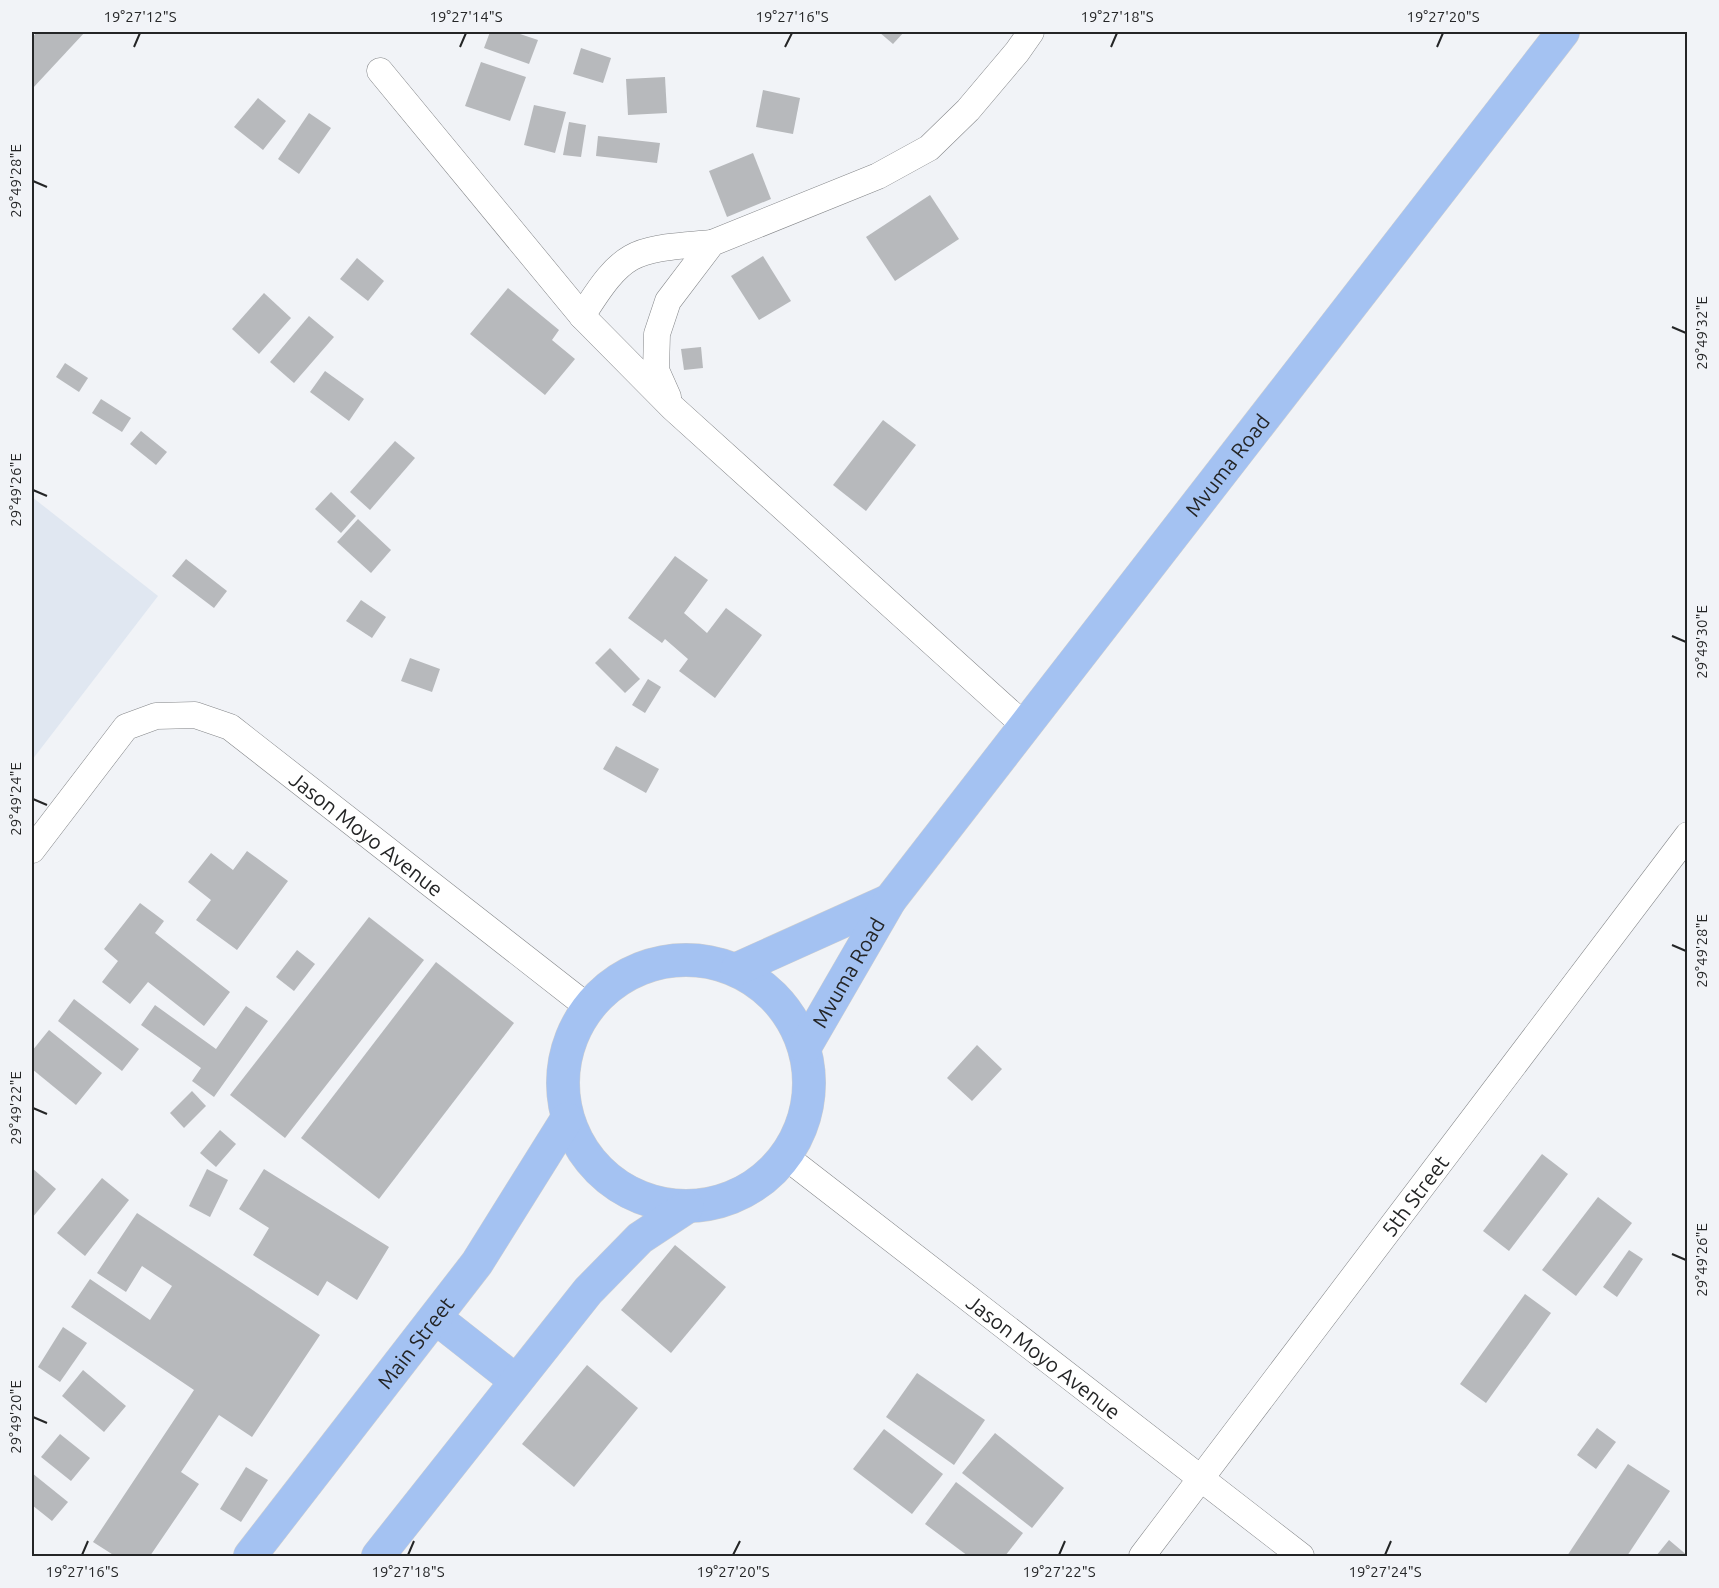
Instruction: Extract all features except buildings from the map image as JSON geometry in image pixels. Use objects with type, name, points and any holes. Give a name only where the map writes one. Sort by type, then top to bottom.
[{"type":"highway","name":"Mvuma Road","points":[[805,1047],[890,900],[1563,32]]},
{"type":"highway","name":"Mvuma Road","points":[[737,969],[890,900]]},
{"type":"highway","points":[[697,958],[737,969],[767,988],[790,1015],[805,1047],[810,1085],[803,1123],[786,1157],[758,1184],[725,1201],[687,1207],[648,1201],[612,1184],[585,1155],[567,1119],[562,1080],[569,1041],[588,1007],[618,978],[656,962],[697,958]]},
{"type":"highway","name":"Main Street","points":[[250,1557],[477,1263],[567,1119]]},
{"type":"highway","points":[[378,1557],[588,1291],[640,1238],[687,1207]]},
{"type":"highway","points":[[436,1318],[516,1381]]},
{"type":"street","points":[[582,316],[606,278],[625,260],[650,249],[712,243],[878,176],[929,148],[968,110],[1031,32]]},
{"type":"street","points":[[380,71],[582,316],[673,408],[1025,726]]},
{"type":"street","points":[[673,408],[656,370],[657,334],[668,301],[712,243]]},
{"type":"street","name":"Jason Moyo Avenue","points":[[32,850],[126,727],[156,716],[195,715],[230,727],[588,1007]]},
{"type":"street","name":"5th Street","points":[[1142,1557],[1688,835]]},
{"type":"street","name":"Jason Moyo Avenue","points":[[786,1157],[1203,1478],[1301,1557]]},
{"type":"shaded area","points":[[32,497],[158,596],[32,760]]}]
